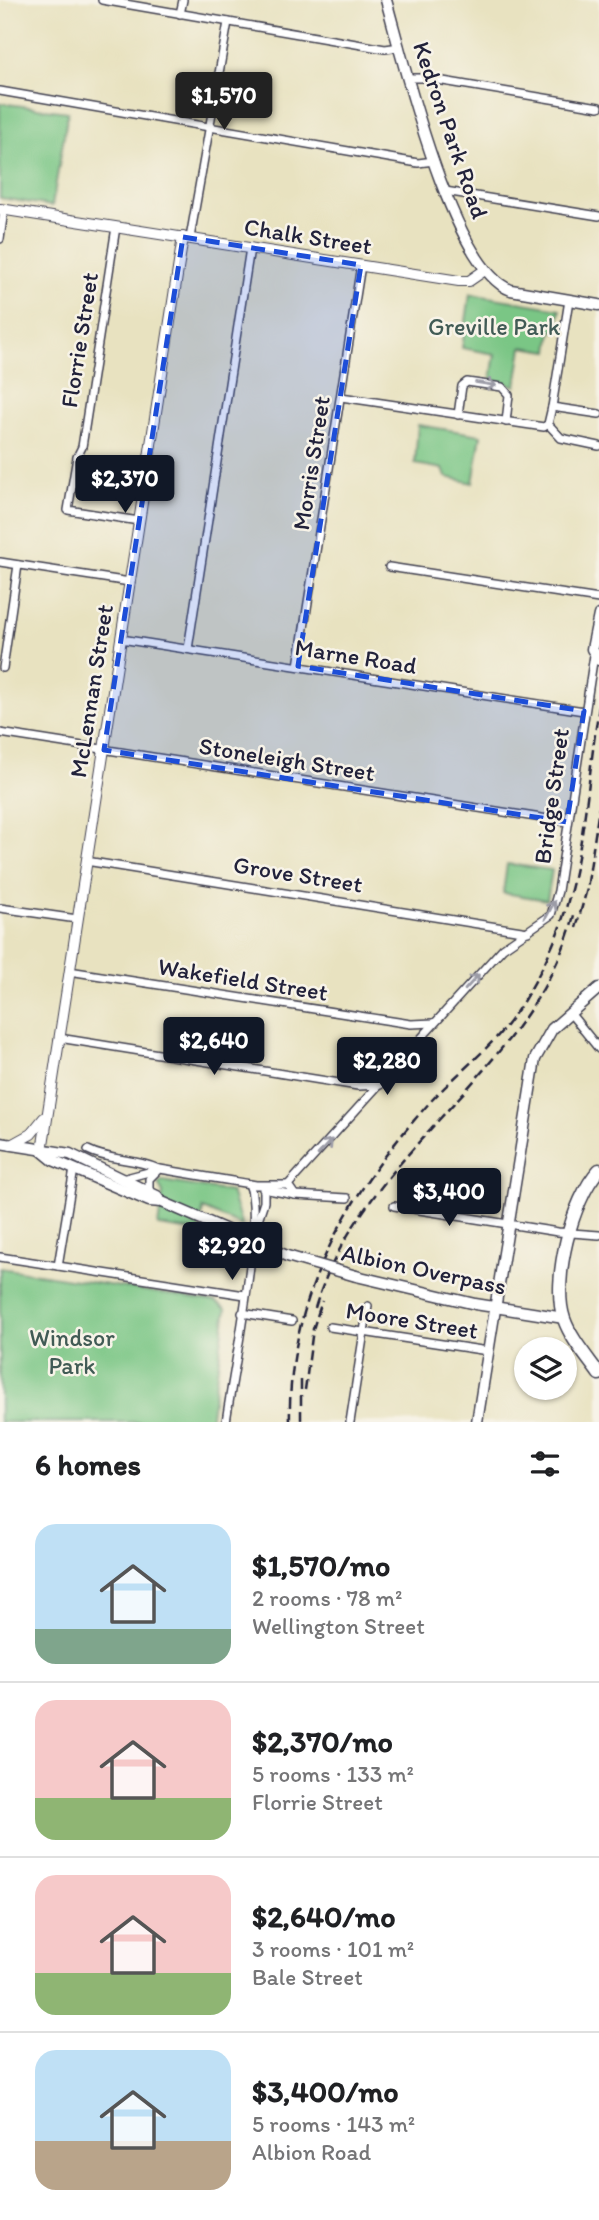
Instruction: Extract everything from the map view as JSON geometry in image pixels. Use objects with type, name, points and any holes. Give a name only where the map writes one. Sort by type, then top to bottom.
[{"type":"highway","points":[[599,1170],[582,1195],[560,1277],[564,1318],[570,1334],[599,1374]]},
{"type":"main road","name":"Kedron Park Road","points":[[386,0],[434,161],[458,223],[485,270]]},
{"type":"main road","points":[[485,270],[508,289],[597,302]]},
{"type":"main road","name":"Bridge Street","points":[[597,655],[592,645],[599,615]]},
{"type":"main road","name":"Bridge Street","points":[[597,655],[599,636]]},
{"type":"main road","points":[[477,1422],[535,1059],[544,1039],[599,988]]},
{"type":"main road","points":[[5,1144],[41,1151]]},
{"type":"main road","name":"Albion Overpass","points":[[41,1151],[50,1158],[149,1201],[162,1202]]},
{"type":"main road","name":"Albion Overpass","points":[[41,1151],[70,1154],[162,1202],[287,1256],[356,1276],[495,1307],[564,1318]]},
{"type":"street","points":[[102,0],[389,50],[400,47]]},
{"type":"street","points":[[180,13],[183,0]]},
{"type":"street","points":[[187,238],[228,22]]},
{"type":"street","points":[[409,78],[425,78],[599,107]]},
{"type":"street","points":[[0,91],[418,163],[434,161]]},
{"type":"street","points":[[445,191],[599,216]]},
{"type":"street","points":[[0,239],[2,209]]},
{"type":"street","name":"Chalk Street","points":[[2,209],[463,282],[485,270]]},
{"type":"street","name":"Florrie Street","points":[[116,227],[82,447],[77,457],[68,510],[139,521]]},
{"type":"street","name":"McLennan Street","points":[[41,1151],[139,521],[187,238]]},
{"type":"street","points":[[188,649],[250,248]]},
{"type":"street","name":"Morris Street","points":[[298,666],[361,265]]},
{"type":"street","points":[[548,424],[569,300]]},
{"type":"street","points":[[458,415],[462,386],[467,382],[502,387],[509,395],[506,422]]},
{"type":"street","points":[[341,397],[538,427],[548,424]]},
{"type":"street","points":[[552,407],[599,414]]},
{"type":"street","points":[[548,424],[561,438],[599,446]]},
{"type":"street","points":[[0,562],[130,582]]},
{"type":"street","points":[[4,668],[18,565]]},
{"type":"street","points":[[388,567],[599,599]]},
{"type":"street","points":[[0,620],[10,622]]},
{"type":"street","name":"Marne Road","points":[[121,639],[584,711]]},
{"type":"street","name":"Bridge Street","points":[[288,1185],[509,943],[544,922],[554,906],[584,711],[597,655]]},
{"type":"street","name":"Stoneleigh Street","points":[[0,733],[568,822]]},
{"type":"street","name":"Grove Street","points":[[86,861],[528,932]]},
{"type":"street","points":[[0,908],[77,919]]},
{"type":"street","points":[[503,926],[509,943]]},
{"type":"street","name":"Wakefield Street","points":[[69,971],[411,1024],[434,1023]]},
{"type":"street","points":[[570,1013],[599,1049]]},
{"type":"street","points":[[411,1024],[419,1041]]},
{"type":"street","points":[[59,1038],[358,1086],[380,1085]]},
{"type":"street","points":[[358,1086],[369,1097]]},
{"type":"street","points":[[5,1144],[31,1134],[47,1114]]},
{"type":"street","points":[[88,1150],[103,1157],[144,1162],[160,1169],[295,1195],[347,1198]]},
{"type":"street","points":[[58,1266],[74,1169]]},
{"type":"street","points":[[122,1179],[160,1169]]},
{"type":"street","points":[[149,1193],[149,1179],[160,1169]]},
{"type":"street","points":[[256,1186],[288,1185],[295,1195]]},
{"type":"street","points":[[226,1422],[245,1295],[256,1186]]},
{"type":"street","points":[[252,1239],[263,1205],[256,1186]]},
{"type":"street","points":[[394,1206],[599,1235]]},
{"type":"street","points":[[0,1257],[245,1295]]},
{"type":"street","points":[[350,1422],[368,1306]]},
{"type":"street","points":[[242,1313],[292,1321]]},
{"type":"street","name":"Moore Street","points":[[330,1327],[488,1352]]},
{"type":"highlighted area","points":[[183,237],[361,265],[298,666],[584,711],[567,822],[104,750]]},
{"type":"green space","points":[[0,103],[68,112],[52,206],[0,198]]},
{"type":"green space","name":"Greville Park","points":[[470,294],[560,309],[557,331],[552,330],[549,351],[522,347],[516,386],[491,379],[495,354],[462,348]]},
{"type":"green space","points":[[418,425],[481,435],[473,483],[446,477],[443,469],[415,464]]},
{"type":"green space","points":[[507,864],[552,870],[547,900],[503,893]]},
{"type":"green space","points":[[162,1181],[231,1192],[242,1226],[203,1209],[199,1232],[158,1226],[163,1193],[158,1184]]},
{"type":"green space","name":"Windsor Park","points":[[0,1268],[216,1302],[226,1309],[210,1422],[0,1422]]},
{"type":"railway","points":[[290,1422],[292,1376],[299,1331],[329,1248],[350,1209],[374,1171],[402,1135],[432,1100],[510,1021],[532,987],[550,951],[561,923],[577,862],[599,707]]},
{"type":"railway","points":[[576,928],[587,889],[599,808]]},
{"type":"railway","points":[[315,1308],[338,1252],[370,1202],[523,1020],[553,970],[574,915]]},
{"type":"railway","points":[[305,1390],[313,1329],[322,1301]]},
{"type":"railway","points":[[301,1380],[301,1422]]}]
